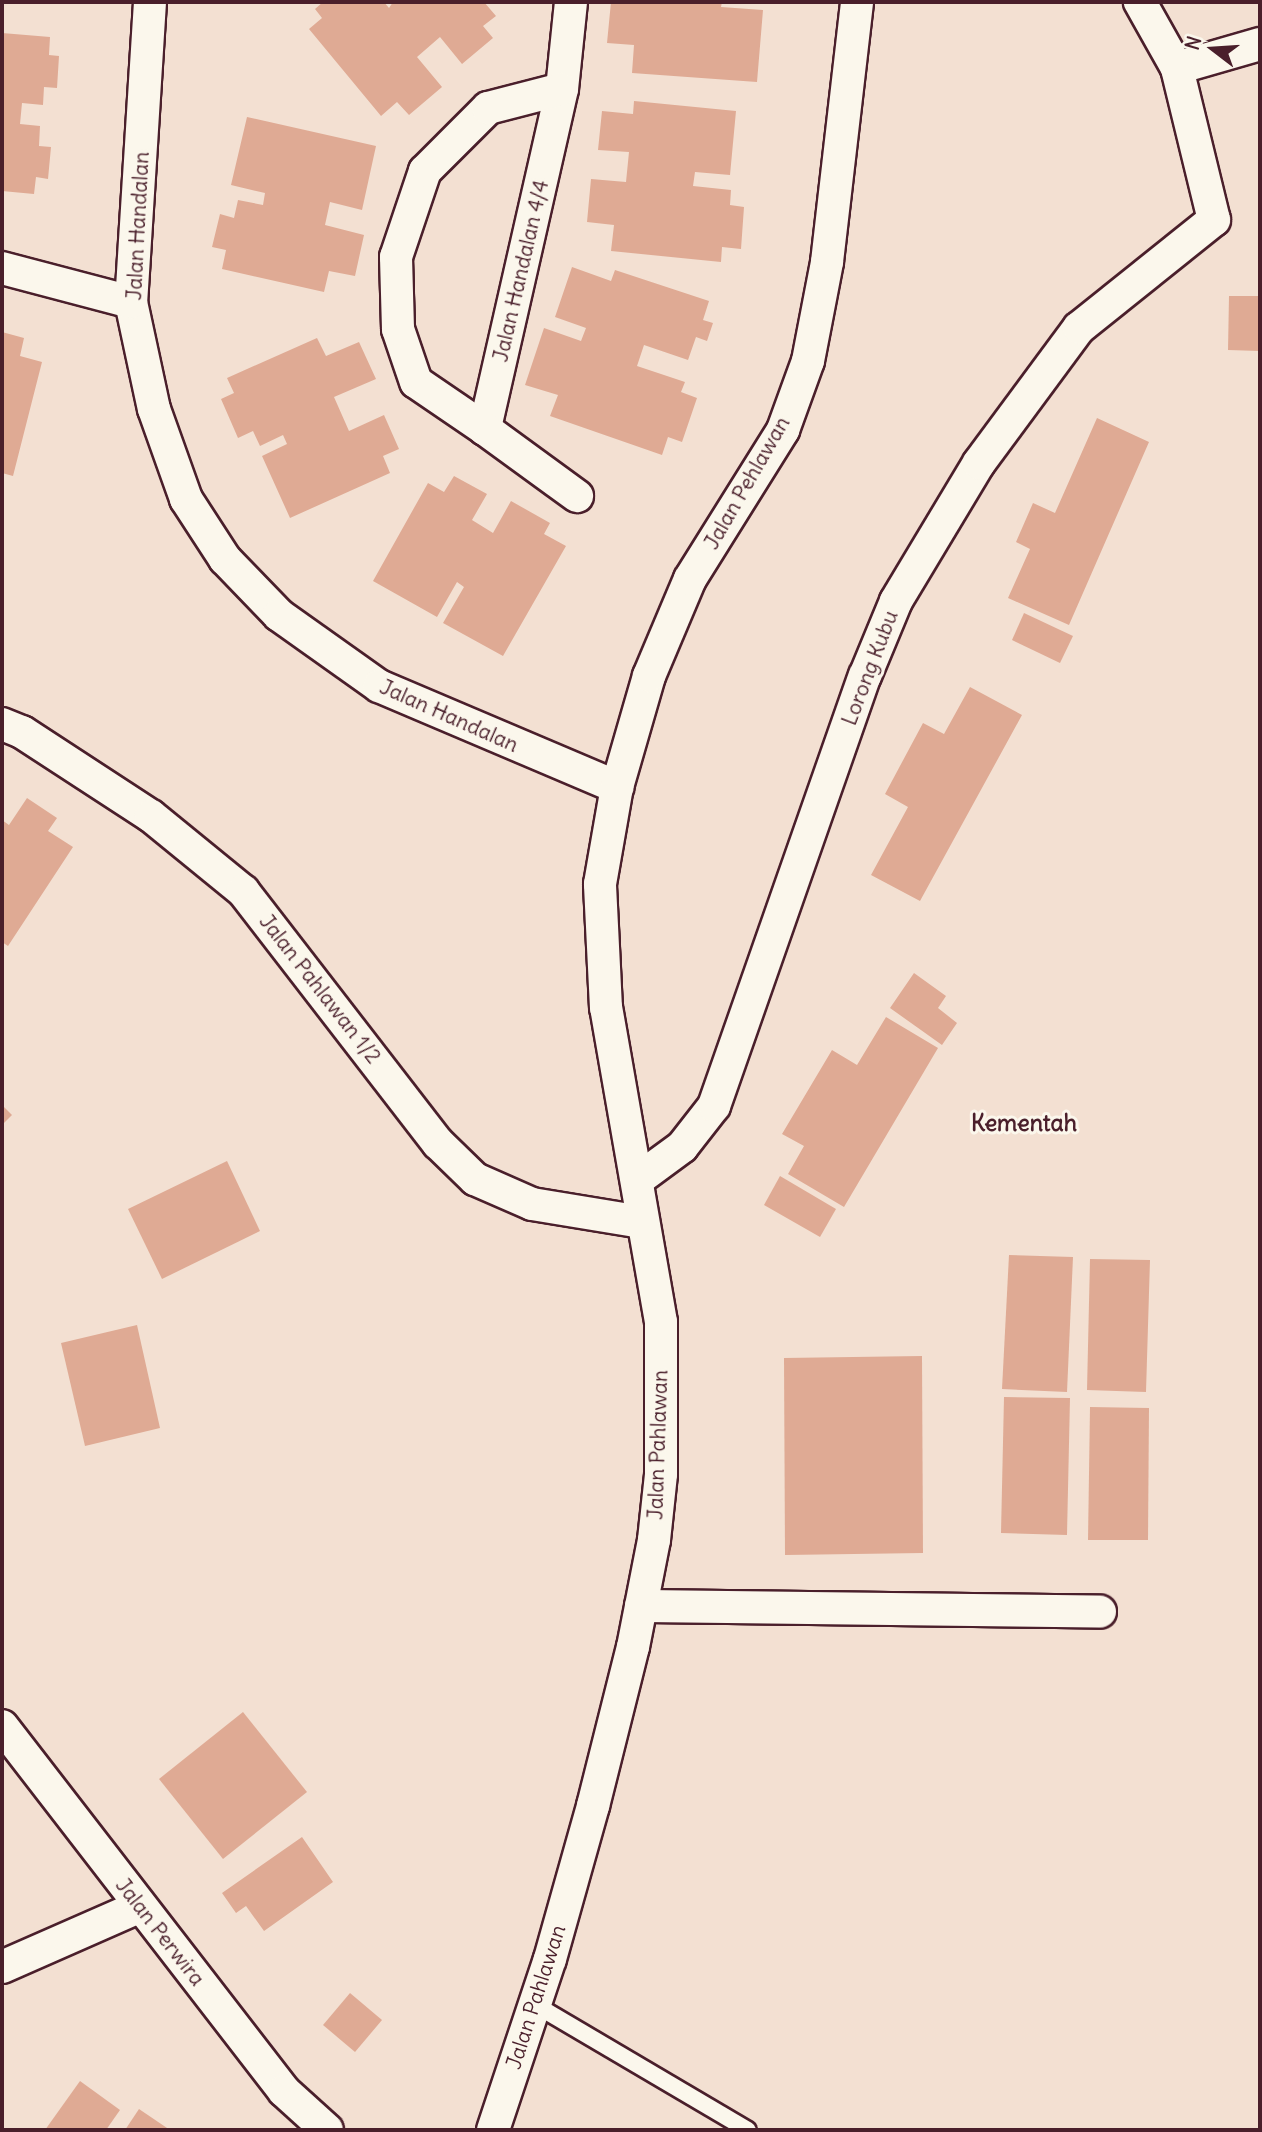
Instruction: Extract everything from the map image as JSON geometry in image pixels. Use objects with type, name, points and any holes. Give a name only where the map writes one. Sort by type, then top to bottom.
[{"type":"street","name":"Jalan Handalan","points":[[150,2],[131,302],[154,408],[186,499],[225,559],[279,615],[379,686],[617,787]]},
{"type":"street","name":"Jalan Handalan 4/4","points":[[485,429],[562,89],[571,2]]},
{"type":"street","name":"Jalan Pehlawan","points":[[617,787],[649,676],[690,579],[783,430],[808,361],[827,262],[857,2]]},
{"type":"street","points":[[1140,2],[1177,68],[1260,44]]},
{"type":"street","name":"Lorong Kubu","points":[[637,1180],[682,1147],[714,1106],[865,676],[896,601],[979,463],[1079,328],[1214,220],[1177,68]]},
{"type":"street","points":[[562,89],[488,108],[425,171],[396,257],[398,329],[416,383],[577,496]]},
{"type":"street","points":[[2,268],[131,302]]},
{"type":"street","name":"Jalan Pahlawan 1/2","points":[[2,724],[22,732],[151,816],[243,891],[438,1143],[475,1179],[532,1204],[642,1222]]},
{"type":"street","name":"Jalan Pahlawan","points":[[493,2130],[593,1806],[641,1606],[661,1474],[661,1322],[606,1008],[600,884],[617,787]]},
{"type":"street","points":[[641,1606],[1100,1612]]},
{"type":"street","name":"Jalan Perwira","points":[[2,1726],[139,1907],[284,2091],[327,2130]]},
{"type":"street","points":[[2,1968],[139,1907]]},
{"type":"lane","points":[[534,2004],[748,2130]]},
{"type":"building","points":[[323,2],[384,2],[389,8],[393,2],[484,2],[496,16],[483,26],[493,38],[462,64],[440,37],[417,57],[442,87],[409,115],[397,102],[381,116],[309,29],[322,18],[315,9]]},
{"type":"building","points":[[611,2],[722,2],[721,7],[763,10],[757,82],[632,73],[634,45],[607,43]]},
{"type":"building","points":[[2,33],[50,37],[49,55],[59,56],[57,88],[44,87],[43,105],[22,103],[20,124],[40,126],[39,146],[51,147],[48,179],[36,177],[34,194],[2,191]]},
{"type":"building","points":[[634,101],[736,111],[730,175],[695,172],[693,186],[731,190],[730,205],[744,207],[741,249],[722,247],[721,262],[611,251],[614,225],[587,222],[591,179],[626,182],[629,152],[598,150],[602,111],[633,114]]},
{"type":"building","points":[[247,117],[376,146],[362,210],[330,202],[325,225],[364,235],[355,276],[329,271],[324,292],[222,269],[226,250],[212,247],[220,214],[234,218],[238,200],[263,205],[265,193],[231,185]]},
{"type":"building","points":[[572,267],[611,281],[615,270],[709,301],[703,320],[713,323],[707,341],[696,337],[688,360],[644,345],[637,366],[685,382],[681,392],[697,398],[682,442],[668,437],[662,455],[550,416],[558,395],[525,385],[544,328],[581,341],[586,328],[555,317]]},
{"type":"building","points":[[1229,296],[1260,296],[1260,351],[1228,350]]},
{"type":"building","points":[[2,332],[24,338],[20,356],[42,362],[13,476],[2,473]]},
{"type":"building","points":[[317,338],[326,356],[359,342],[376,379],[334,397],[349,431],[384,415],[399,449],[383,456],[390,473],[290,518],[262,456],[287,444],[283,435],[260,446],[253,431],[238,438],[221,399],[234,393],[227,378]]},
{"type":"building","points":[[1097,418],[1149,442],[1069,625],[1008,598],[1030,549],[1016,542],[1033,503],[1055,513]]},
{"type":"building","points":[[454,476],[487,494],[472,520],[493,533],[511,501],[550,523],[544,534],[566,546],[503,656],[443,623],[464,587],[457,582],[437,617],[373,581],[428,483],[444,492]]},
{"type":"building","points":[[1024,613],[1073,636],[1060,663],[1012,640]]},
{"type":"building","points":[[970,687],[1022,715],[920,901],[871,875],[908,807],[885,794],[923,723],[944,734]]},
{"type":"building","points":[[27,798],[57,818],[48,831],[73,847],[8,946],[2,942],[2,820],[9,825]]},
{"type":"building","points":[[914,973],[946,996],[938,1008],[957,1023],[942,1045],[890,1008]]},
{"type":"building","points":[[886,1017],[938,1048],[844,1207],[788,1174],[804,1146],[782,1134],[832,1050],[857,1065]]},
{"type":"building","points":[[2,1105],[12,1115],[2,1125]]},
{"type":"building","points":[[227,1161],[260,1231],[162,1279],[128,1209]]},
{"type":"building","points":[[780,1176],[836,1209],[820,1237],[764,1205]]},
{"type":"building","points":[[1009,1255],[1073,1257],[1067,1392],[1002,1389]]},
{"type":"building","points":[[1090,1259],[1150,1260],[1146,1392],[1087,1390]]},
{"type":"building","points":[[137,1325],[160,1428],[85,1446],[61,1343]]},
{"type":"building","points":[[922,1356],[923,1553],[785,1555],[784,1358]]},
{"type":"building","points":[[1004,1397],[1070,1398],[1067,1535],[1001,1533]]},
{"type":"building","points":[[1090,1407],[1149,1408],[1148,1540],[1088,1540]]},
{"type":"building","points":[[243,1712],[307,1792],[223,1859],[159,1779]]},
{"type":"building","points":[[302,1837],[333,1882],[264,1931],[246,1906],[236,1913],[222,1893]]},
{"type":"building","points":[[350,1993],[382,2020],[355,2052],[323,2025]]},
{"type":"building","points":[[80,2081],[120,2110],[106,2130],[45,2130]]},
{"type":"building","points":[[139,2109],[170,2130],[125,2130]]},
{"type":"district","name":"Kementah","points":[[1024,1123]]}]
